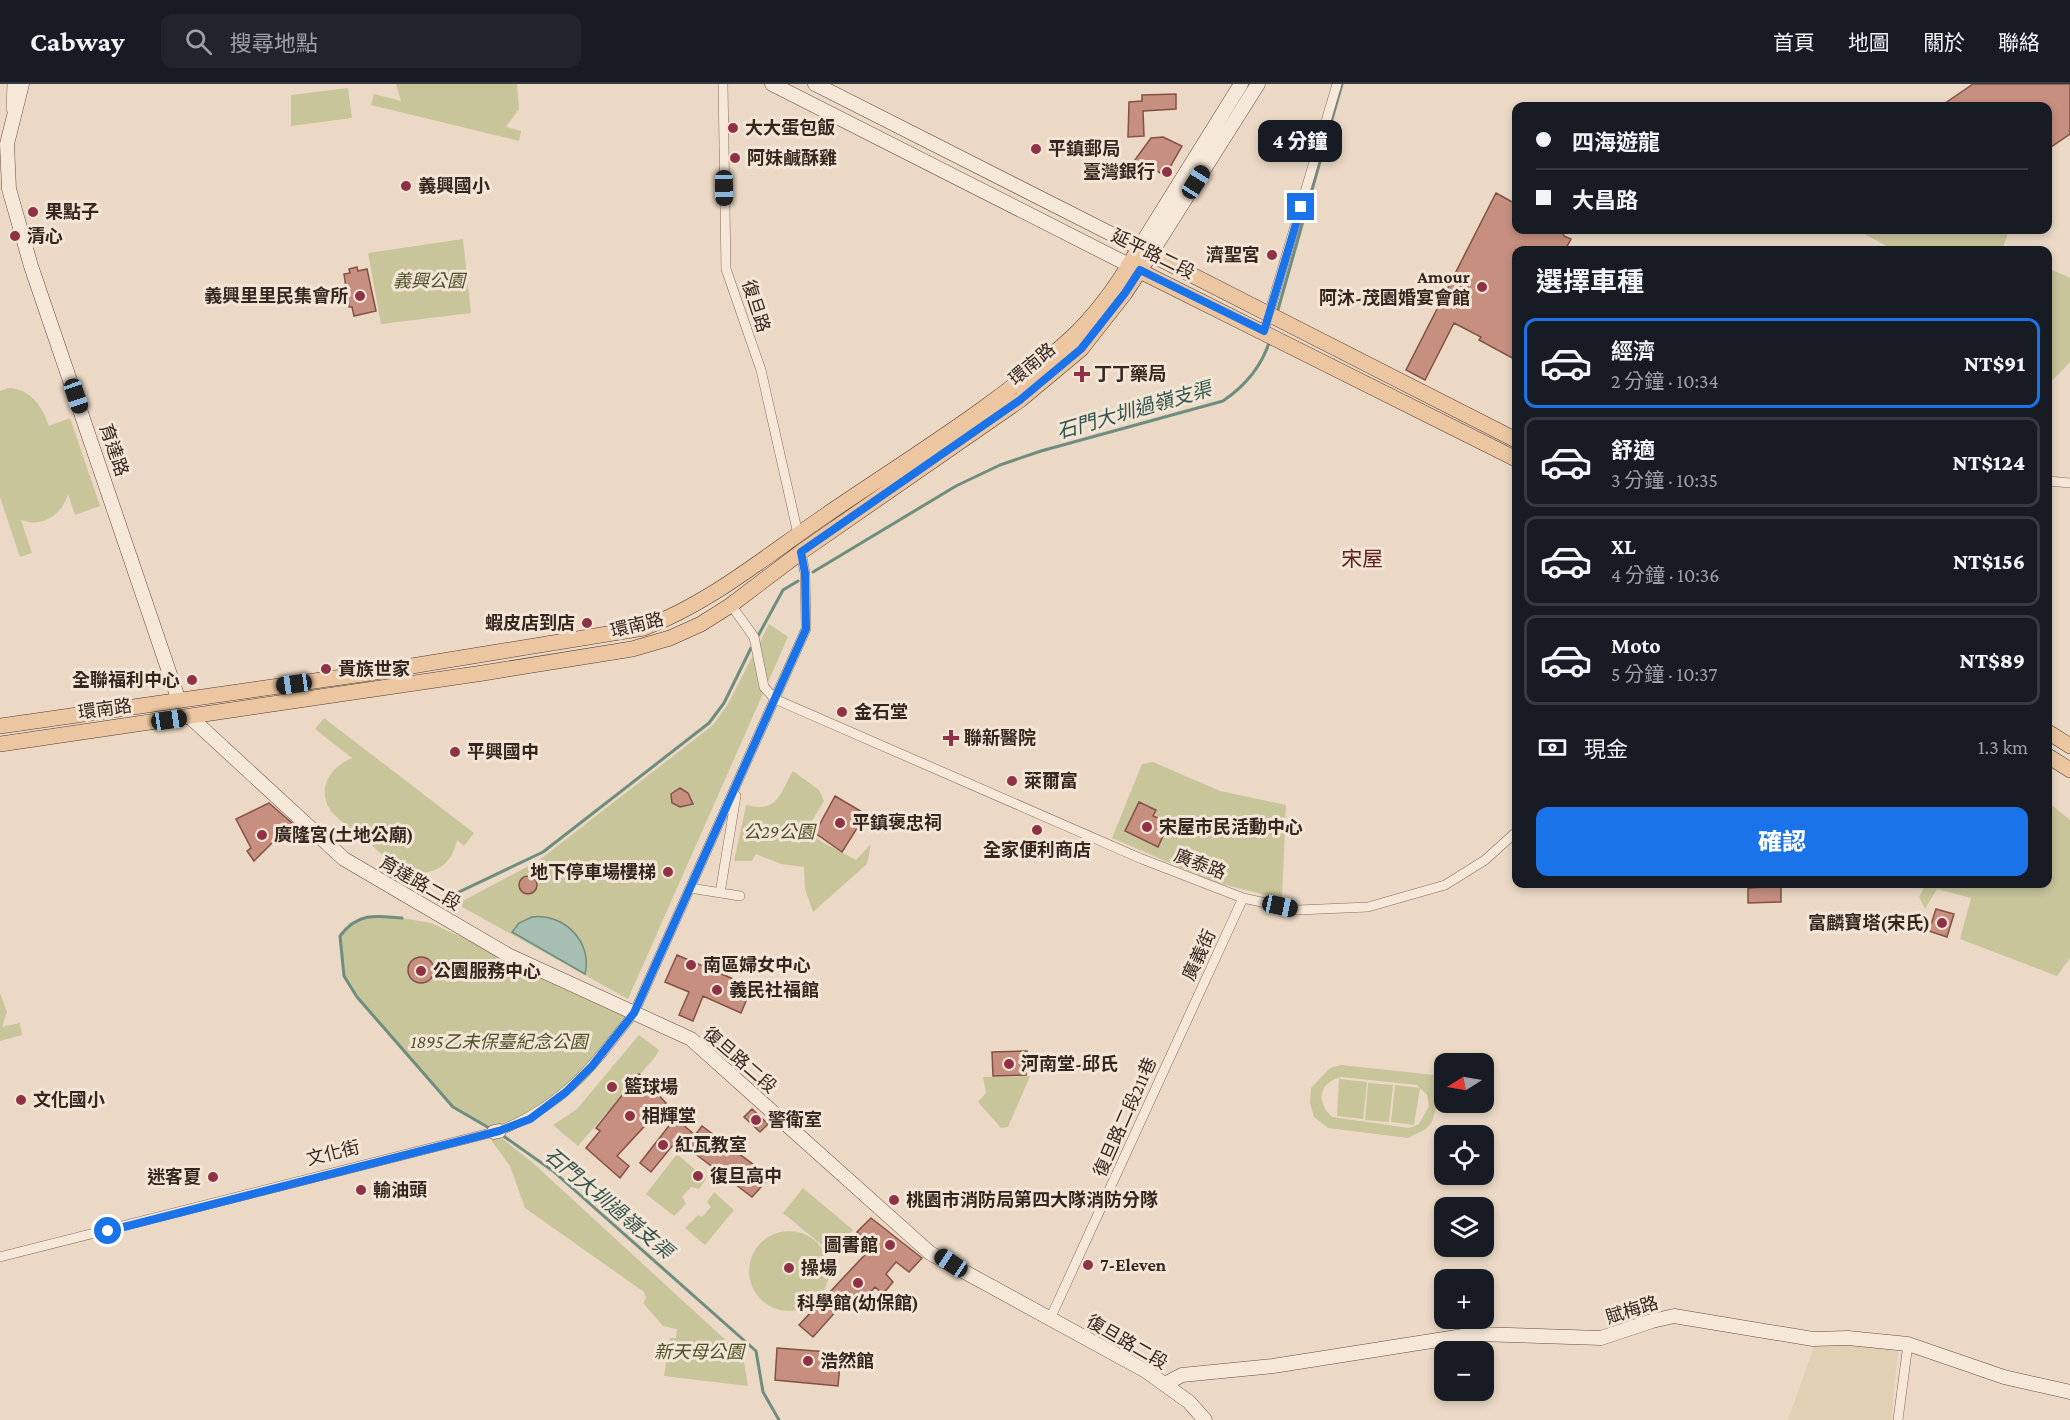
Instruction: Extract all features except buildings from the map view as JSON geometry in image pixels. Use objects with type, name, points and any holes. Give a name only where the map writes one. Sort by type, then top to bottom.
[{"type":"main road","name":"環南路","points":[[0,744],[190,717],[652,644],[701,624],[1020,400],[1081,349],[1125,293],[1144,252]]},
{"type":"main road","name":"延平路二段","points":[[1144,252],[1512,438]]},
{"type":"main road","name":"環南路","points":[[0,726],[479,656],[644,628],[669,619],[727,586],[798,534],[1011,387],[1071,338],[1135,268]]},
{"type":"main road","name":"延平路二段","points":[[1135,268],[1512,457]]},
{"type":"main road","points":[[479,656],[483,672]]},
{"type":"main road","points":[[2052,735],[2070,746]]},
{"type":"main road","points":[[2052,759],[2070,770]]},
{"type":"street","name":"育達路","points":[[12,84],[11,127],[7,144],[9,189],[19,230],[179,701],[190,717]]},
{"type":"street","points":[[11,127],[22,84]]},
{"type":"street","name":"復旦路","points":[[723,84],[726,269],[761,370],[798,534]]},
{"type":"street","name":"延平路二段","points":[[772,84],[1135,268]]},
{"type":"street","name":"延平路二段","points":[[815,84],[1144,252]]},
{"type":"street","points":[[1144,252],[1241,84]]},
{"type":"street","points":[[1144,252],[1258,84]]},
{"type":"street","points":[[1264,331],[1337,84]]},
{"type":"street","points":[[2052,481],[2070,483]]},
{"type":"street","points":[[634,1013],[806,629],[805,573],[798,534]]},
{"type":"street","points":[[731,604],[754,637],[764,687],[775,699]]},
{"type":"street","name":"廣泰路","points":[[775,699],[1142,859],[1244,898],[1298,910],[1368,907],[1445,885],[1485,860],[1512,836]]},
{"type":"street","name":"育達路二段","points":[[190,717],[344,859],[508,955],[634,1013]]},
{"type":"street","points":[[720,893],[738,784]]},
{"type":"street","points":[[690,888],[740,896]]},
{"type":"street","name":"廣義街","points":[[1184,1024],[1244,898]]},
{"type":"street","name":"文化街","points":[[0,1257],[496,1132],[530,1119],[566,1092],[592,1066],[634,1013]]},
{"type":"street","name":"復旦路二段","points":[[634,1013],[691,1039],[930,1253],[1165,1384],[1189,1402],[1205,1420]]},
{"type":"street","name":"復旦路二段211巷","points":[[1050,1319],[1102,1212],[1184,1024]]},
{"type":"street","name":"賦梅路","points":[[1165,1384],[1182,1376],[1273,1366],[1476,1334],[1601,1338],[1674,1316],[1813,1339],[1848,1338],[1908,1344],[2004,1377],[2070,1392]]},
{"type":"street","points":[[1898,1420],[1908,1344]]},
{"type":"shaded area","points":[[532,917],[554,920],[573,932],[580,940],[584,951],[585,974],[512,932],[519,923]]},
{"type":"shaded area","points":[[1815,1344],[1872,1345],[1898,1351],[1891,1420],[1788,1420]]},
{"type":"green space","points":[[396,84],[517,84],[519,109],[506,127],[521,131],[519,141],[371,105],[374,94],[401,101]]},
{"type":"green space","points":[[348,88],[352,118],[291,126],[291,95]]},
{"type":"green space","points":[[1864,234],[2008,234],[2003,246],[1887,246]]},
{"type":"green space","name":"義興公園","points":[[463,239],[471,313],[381,324],[368,253]]},
{"type":"green space","points":[[2052,270],[2070,278],[2070,362],[2052,381]]},
{"type":"green space","points":[[8,388],[29,395],[39,405],[49,426],[70,418],[100,506],[75,515],[68,494],[61,508],[50,518],[36,522],[21,520],[32,553],[20,557],[0,497],[0,391]]},
{"type":"green space","name":"1895乙未保臺紀念公園","points":[[769,624],[788,637],[628,999],[457,904],[538,861],[713,725],[728,704]]},
{"type":"green space","points":[[324,718],[474,833],[464,846],[457,840],[450,857],[437,869],[426,872],[405,870],[336,816],[326,801],[325,787],[335,769],[352,758],[315,729]]},
{"type":"green space","points":[[1153,762],[1220,791],[1286,805],[1282,899],[1214,882],[1112,838],[1142,764]]},
{"type":"green space","name":"公29公園","points":[[793,771],[819,790],[824,801],[807,829],[822,842],[856,860],[871,844],[867,864],[813,912],[805,889],[804,867],[781,864],[756,854],[752,861],[734,861],[746,805],[757,807],[771,804],[780,794]]},
{"type":"green space","points":[[2052,805],[2070,820],[2070,958],[2057,976],[1960,939],[1971,898],[1937,889],[1925,909],[1919,897],[1924,888],[2052,888]]},
{"type":"green space","name":"1895乙未保臺紀念公園","points":[[366,917],[402,918],[431,923],[626,1014],[587,1071],[530,1119],[493,1128],[453,1107],[357,997],[344,976],[340,936],[349,923]]},
{"type":"green space","points":[[0,993],[7,1012],[2,1027],[20,1023],[22,1035],[0,1041]]},
{"type":"green space","name":"籃球場","points":[[639,1035],[659,1050],[656,1056],[578,1146],[553,1125],[577,1109]]},
{"type":"green space","points":[[1341,1065],[1434,1075],[1435,1113],[1432,1122],[1426,1129],[1408,1138],[1328,1128],[1314,1117],[1310,1103],[1311,1088],[1330,1068]],"holes":[[[1341,1077],[1417,1085],[1427,1095],[1429,1106],[1419,1124],[1409,1128],[1332,1117],[1323,1105],[1322,1099],[1324,1088],[1333,1080]]]},
{"type":"green space","points":[[1030,1076],[1008,1127],[1001,1128],[978,1102],[986,1093],[983,1077]]},
{"type":"green space","points":[[1339,1079],[1367,1082],[1363,1119],[1337,1116]]},
{"type":"green space","points":[[1368,1083],[1393,1085],[1389,1122],[1365,1120]]},
{"type":"green space","points":[[1395,1085],[1420,1088],[1414,1125],[1391,1122]]},
{"type":"green space","name":"新天母公園","points":[[499,1136],[533,1163],[743,1356],[748,1386],[664,1376],[670,1338],[676,1338],[677,1329],[663,1326],[643,1303],[646,1298],[644,1292],[525,1208],[510,1166],[491,1140]]},
{"type":"green space","points":[[677,1154],[706,1179],[699,1189],[691,1187],[682,1197],[686,1204],[674,1216],[646,1194]]},
{"type":"green space","points":[[803,1188],[853,1230],[833,1254],[783,1213]]},
{"type":"green space","points":[[714,1192],[734,1210],[705,1245],[685,1228],[698,1215],[702,1217],[711,1207],[707,1202]]},
{"type":"green space","name":"操場","points":[[789,1231],[804,1234],[817,1243],[826,1256],[829,1271],[826,1286],[817,1299],[804,1308],[789,1311],[774,1308],[761,1299],[752,1286],[749,1271],[752,1256],[761,1243],[774,1234]]},
{"type":"waterway","name":"石門大圳過嶺支渠","points":[[1277,313],[1342,84]]},
{"type":"waterway","name":"石門大圳過嶺支渠","points":[[813,572],[956,486],[1000,465],[1041,451],[1223,401],[1252,375],[1270,340]]},
{"type":"waterway","name":"石門大圳過嶺支渠","points":[[758,636],[783,590],[798,581]]},
{"type":"waterway","name":"石門大圳過嶺支渠","points":[[438,902],[543,852],[709,723],[724,703],[751,648]]},
{"type":"waterway","name":"石門大圳過嶺支渠","points":[[402,918],[367,917],[346,928],[340,936],[344,976],[357,997],[453,1107],[491,1129]]},
{"type":"waterway","name":"石門大圳過嶺支渠","points":[[502,1135],[553,1171],[756,1351],[763,1392],[779,1420]]},
{"type":"place","name":"大大蛋包飯","points":[[733,128]]},
{"type":"place","name":"平鎮郵局","points":[[1036,149]]},
{"type":"place","name":"阿妹鹹酥雞","points":[[735,158]]},
{"type":"place","name":"臺灣銀行","points":[[1167,172]]},
{"type":"place","name":"義興國小","points":[[406,186]]},
{"type":"place","name":"果點子","points":[[33,212]]},
{"type":"place","name":"清心","points":[[15,236]]},
{"type":"place","name":"濟聖宮","points":[[1272,255]]},
{"type":"place","name":"Amour 阿沐-茂園婚宴會館","points":[[1482,287]]},
{"type":"place","name":"義興里里民集會所","points":[[360,296]]},
{"type":"place","name":"丁丁藥局","points":[[1082,374]]},
{"type":"place","name":"蝦皮店到店","points":[[587,623]]},
{"type":"place","name":"貴族世家","points":[[326,669]]},
{"type":"place","name":"全聯福利中心","points":[[192,680]]},
{"type":"place","name":"金石堂","points":[[842,712]]},
{"type":"place","name":"聯新醫院","points":[[951,738]]},
{"type":"place","name":"平興國中","points":[[455,752]]},
{"type":"place","name":"萊爾富","points":[[1012,781]]},
{"type":"place","name":"平鎮褒忠祠","points":[[840,823]]},
{"type":"place","name":"宋屋市民活動中心","points":[[1147,827]]},
{"type":"place","name":"全家便利商店","points":[[1037,830]]},
{"type":"place","name":"廣隆宮(土地公廟)","points":[[262,835]]},
{"type":"place","name":"地下停車場樓梯","points":[[668,872]]},
{"type":"place","name":"富麟寶塔(宋氏)","points":[[1942,923]]},
{"type":"place","name":"南區婦女中心","points":[[691,965]]},
{"type":"place","name":"公園服務中心","points":[[421,971]]},
{"type":"place","name":"義民社福館","points":[[717,990]]},
{"type":"place","name":"河南堂-邱氏","points":[[1009,1064]]},
{"type":"place","name":"籃球場","points":[[612,1087]]},
{"type":"place","name":"文化國小","points":[[21,1100]]},
{"type":"place","name":"相輝堂","points":[[630,1116]]},
{"type":"place","name":"警衛室","points":[[756,1120]]},
{"type":"place","name":"紅瓦教室","points":[[663,1145]]},
{"type":"place","name":"復旦高中","points":[[698,1176]]},
{"type":"place","name":"迷客夏","points":[[213,1177]]},
{"type":"place","name":"輸油頭","points":[[361,1190]]},
{"type":"place","name":"桃園市消防局第四大隊消防分隊","points":[[894,1200]]},
{"type":"place","name":"圖書館","points":[[890,1245]]},
{"type":"place","name":"7-Eleven","points":[[1088,1265]]},
{"type":"place","name":"操場","points":[[789,1268]]},
{"type":"place","name":"科學館(幼保館)","points":[[858,1283]]},
{"type":"place","name":"浩然館","points":[[808,1361]]},
{"type":"district","name":"宋屋","points":[[1362,559]]},
{"type":"route","points":[[108,1231],[278,1185],[499,1131],[530,1119],[566,1092],[592,1066],[634,1013],[806,629],[805,573],[801,552],[1020,400],[1081,349],[1140,270],[1264,331],[1301,207]]}]
